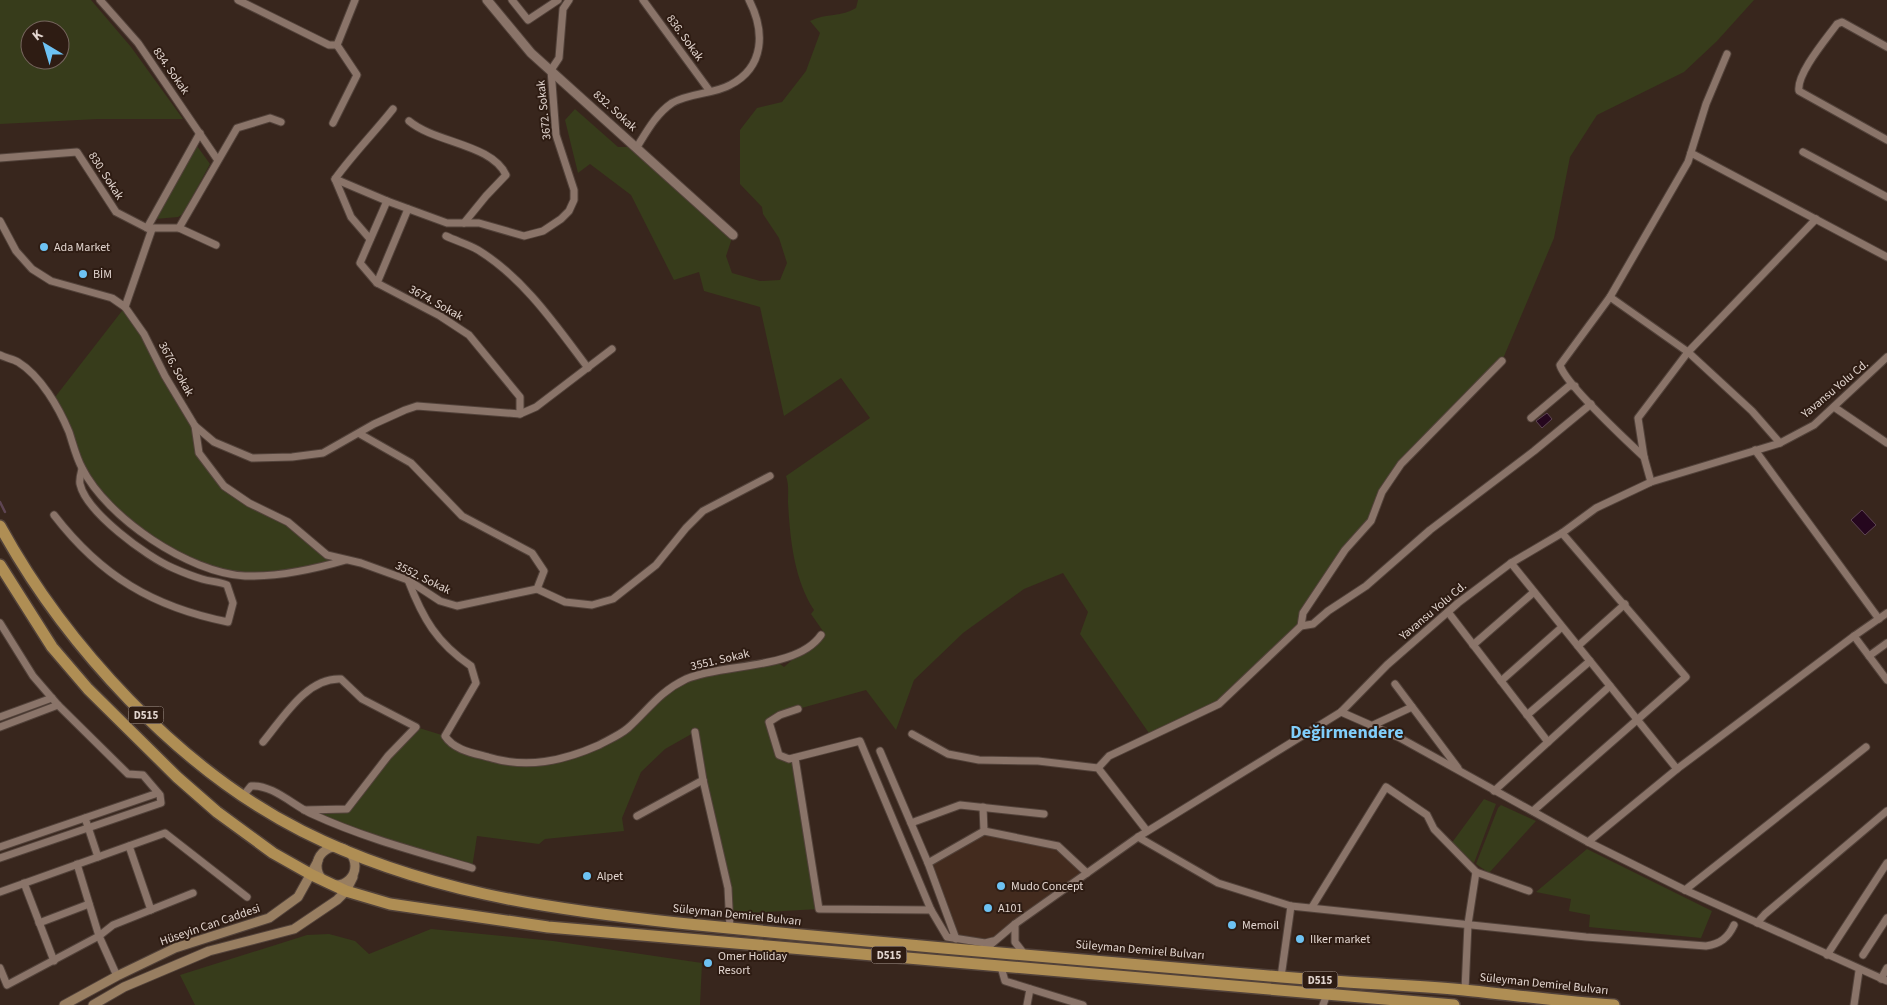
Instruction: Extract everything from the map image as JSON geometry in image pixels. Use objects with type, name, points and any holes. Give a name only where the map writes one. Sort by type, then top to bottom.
[{"type":"highway","name":"Süleyman Demirel Bulvarı","points":[[0,526],[41,594],[103,672],[188,754],[243,796],[297,829],[396,871],[469,891],[633,918],[1025,955],[1281,977],[1464,990],[1614,1005]]},
{"type":"highway","name":"D515","points":[[0,565],[52,647],[129,733],[217,812],[273,853],[312,875],[346,891],[390,904],[548,927],[872,953],[1325,1000],[1454,1005]]},
{"type":"main road","points":[[334,847],[342,849],[352,856],[355,862],[353,877],[347,882],[338,885],[328,883],[320,877],[317,870],[318,861],[327,849],[334,847]]},
{"type":"main road","name":"Hüseyin Can Caddesi","points":[[64,1005],[117,976],[175,948],[269,918],[298,897],[312,875],[318,861]]},
{"type":"main road","name":"Hüseyin Can Caddesi","points":[[93,1005],[124,988],[209,951],[294,929],[337,900],[346,891],[353,877]]},
{"type":"street","name":"834. Sokak","points":[[100,0],[138,43],[217,159]]},
{"type":"street","points":[[238,0],[329,45],[337,45]]},
{"type":"street","points":[[337,45],[355,0]]},
{"type":"street","name":"832. Sokak","points":[[487,0],[531,53],[734,235]]},
{"type":"street","points":[[512,0],[528,20],[558,0]]},
{"type":"street","points":[[551,70],[559,58],[563,9],[569,0]]},
{"type":"street","name":"836. Sokak","points":[[642,0],[708,90]]},
{"type":"street","points":[[637,147],[659,113],[674,102],[708,90],[730,86],[750,70],[761,43],[756,13],[749,0]]},
{"type":"street","points":[[1887,47],[1842,22],[1837,24],[1809,64],[1798,86],[1799,91],[1887,140]]},
{"type":"street","points":[[333,123],[357,75],[337,45]]},
{"type":"street","points":[[1644,458],[1575,386],[1560,365],[1610,297],[1658,217],[1690,153],[1706,104],[1727,54]]},
{"type":"street","name":"3672. Sokak","points":[[336,179],[408,209],[447,222],[480,223],[524,236],[553,226],[569,211],[574,200],[574,190],[556,135],[551,70]]},
{"type":"street","points":[[370,239],[351,216],[336,179],[350,158],[364,145],[393,109]]},
{"type":"street","points":[[179,228],[217,159],[223,155],[237,128],[270,118],[281,122]]},
{"type":"street","points":[[409,121],[430,135],[490,157],[502,168],[506,176],[464,223]]},
{"type":"street","points":[[0,221],[16,251],[32,269],[51,281],[112,298],[126,306],[149,228],[200,133]]},
{"type":"street","name":"830. Sokak","points":[[0,158],[77,152],[116,212],[149,228]]},
{"type":"street","points":[[1803,152],[1887,197]]},
{"type":"street","points":[[1690,153],[1887,257]]},
{"type":"street","points":[[388,201],[360,263],[377,283],[408,209]]},
{"type":"street","points":[[1651,482],[1644,458],[1638,418],[1688,352],[1816,219]]},
{"type":"street","points":[[149,228],[179,228],[216,245]]},
{"type":"street","points":[[446,236],[478,250],[510,275],[547,314],[588,368]]},
{"type":"street","name":"3674. Sokak","points":[[377,283],[440,316],[470,335],[520,397],[520,414]]},
{"type":"street","points":[[1610,297],[1688,352],[1752,411],[1780,443]]},
{"type":"street","name":"3676. Sokak","points":[[126,306],[144,334],[165,376],[195,426],[214,442],[252,458],[323,453],[404,410],[418,406],[520,414]]},
{"type":"street","points":[[520,414],[536,407],[612,349]]},
{"type":"street","points":[[0,355],[18,362],[36,378],[52,401],[68,430],[82,469],[99,492],[129,524],[165,549],[206,567],[244,576],[308,569],[347,560]]},
{"type":"street","name":"Yavansu Yolu Cd.","points":[[982,951],[1015,924],[1138,836],[1341,712],[1386,665],[1448,612],[1511,564],[1562,533],[1596,508],[1651,482],[1669,479],[1780,443],[1814,425],[1887,358]]},
{"type":"street","points":[[1301,626],[1303,613],[1344,550],[1371,521],[1382,492],[1401,464],[1502,361]]},
{"type":"street","points":[[1531,418],[1569,386],[1575,386]]},
{"type":"street","points":[[1098,768],[1109,756],[1220,704],[1301,626],[1313,624],[1328,611],[1366,586],[1430,530],[1592,404]]},
{"type":"street","points":[[1834,407],[1887,443]]},
{"type":"street","name":"3552. Sokak","points":[[195,426],[199,453],[224,486],[249,503],[288,522],[327,555],[408,580],[440,601],[457,606],[537,589]]},
{"type":"street","points":[[360,434],[411,463],[462,516],[532,553],[544,571],[537,589],[564,602],[592,605],[613,599],[656,565],[686,528],[703,511],[770,476]]},
{"type":"street","points":[[198,444],[208,437]]},
{"type":"street","points":[[1756,450],[1879,618]]},
{"type":"street","points":[[54,515],[87,553],[104,569],[124,583],[151,598],[185,612],[228,622],[233,603],[227,585],[218,580],[202,579],[170,567],[137,548],[110,525],[86,496],[80,483],[82,469]]},
{"type":"street","points":[[1533,811],[1686,677],[1562,533]]},
{"type":"street","points":[[1511,564],[1677,769]]},
{"type":"street","name":"3551. Sokak","points":[[408,580],[419,608],[436,637],[454,655],[472,666],[476,683],[446,736],[450,743],[493,759],[522,764],[558,760],[573,756],[628,729],[653,700],[686,679],[798,653],[816,643],[820,635]]},
{"type":"street","points":[[1473,645],[1534,592]]},
{"type":"street","points":[[1578,646],[1625,604]]},
{"type":"street","points":[[1448,612],[1548,742]]},
{"type":"street","points":[[1588,842],[1677,769],[1887,613]]},
{"type":"street","points":[[0,623],[33,676],[58,705],[128,774],[144,775],[158,793],[161,803],[0,858]]},
{"type":"street","points":[[1501,681],[1562,627]]},
{"type":"street","points":[[1854,636],[1887,680]]},
{"type":"street","points":[[1869,656],[1887,642]]},
{"type":"street","points":[[1527,715],[1590,661]]},
{"type":"street","points":[[263,742],[316,683],[328,678],[341,678],[362,699],[416,727],[388,756],[347,809],[304,810]]},
{"type":"street","points":[[1395,684],[1460,772]]},
{"type":"street","points":[[1494,791],[1610,686]]},
{"type":"street","points":[[0,717],[52,698]]},
{"type":"street","points":[[0,726],[58,705]]},
{"type":"street","points":[[1370,726],[1412,707]]},
{"type":"street","points":[[798,709],[780,715],[769,722],[778,755],[789,759],[795,758],[860,741],[931,910],[946,937],[985,943],[995,941]]},
{"type":"street","points":[[1341,712],[1400,738],[1588,842],[1685,890],[1860,971],[1884,980],[1887,968]]},
{"type":"street","points":[[695,732],[703,780],[728,888],[730,928]]},
{"type":"street","points":[[912,734],[948,754],[979,760],[1038,761],[1098,768],[1147,831]]},
{"type":"street","points":[[1685,890],[1866,747]]},
{"type":"street","points":[[880,751],[928,863],[956,939]]},
{"type":"street","points":[[795,758],[819,909],[931,910]]},
{"type":"street","points":[[637,816],[703,780]]},
{"type":"street","points":[[243,796],[251,786],[260,785],[304,810],[351,832],[472,868]]},
{"type":"street","points":[[1312,907],[1386,787],[1427,815],[1434,829],[1476,872],[1529,891]]},
{"type":"street","points":[[0,847],[158,793]]},
{"type":"street","points":[[911,823],[960,805],[1044,814]]},
{"type":"street","points":[[983,807],[984,831]]},
{"type":"street","points":[[1757,923],[1765,914],[1887,811]]},
{"type":"street","points":[[85,818],[98,857]]},
{"type":"street","points":[[928,863],[984,831],[1058,846],[1087,873]]},
{"type":"street","points":[[0,892],[165,833],[247,897]]},
{"type":"street","points":[[1138,836],[1218,883],[1291,906],[1706,946],[1718,944],[1730,934],[1734,925]]},
{"type":"street","points":[[129,846],[151,910]]},
{"type":"street","points":[[1827,955],[1887,863]]},
{"type":"street","points":[[78,864],[100,936],[117,976]]},
{"type":"street","points":[[1464,990],[1468,924],[1476,872]]},
{"type":"street","points":[[24,883],[54,961]]},
{"type":"street","points":[[0,968],[7,985],[100,936],[113,925],[193,893]]},
{"type":"street","points":[[39,923],[89,904]]},
{"type":"street","points":[[1281,977],[1291,906]]},
{"type":"street","points":[[1863,955],[1887,918]]},
{"type":"street","points":[[1015,924],[1015,942],[1025,955]]},
{"type":"street","points":[[1001,967],[1005,981],[1083,1005]]},
{"type":"street","points":[[1854,1005],[1860,971]]},
{"type":"street","points":[[1027,1005],[1030,989]]},
{"type":"shaded area","points":[[1547,413],[1552,419],[1542,428],[1536,421]]},
{"type":"shaded area","points":[[1862,510],[1876,525],[1865,535],[1851,520]]},
{"type":"shaded area","points":[[984,831],[1058,846],[1087,873],[995,941],[956,939],[928,863]]},
{"type":"green space","points":[[0,0],[91,0],[131,47],[183,119],[98,119],[0,124]]},
{"type":"green space","points":[[858,0],[1754,0],[1717,41],[1684,72],[1597,115],[1570,157],[1554,238],[1502,361],[1401,464],[1371,521],[1303,613],[1301,626],[1219,704],[1151,736],[1080,634],[1088,612],[1063,573],[1024,589],[963,633],[914,680],[896,730],[866,690],[798,709],[769,722],[779,755],[795,758],[819,909],[729,914],[728,888],[695,732],[665,749],[641,772],[622,818],[624,831],[545,839],[539,844],[477,836],[472,868],[351,832],[304,810],[347,809],[416,727],[445,736],[450,743],[493,759],[558,760],[628,729],[653,701],[686,679],[775,660],[784,667],[821,635],[825,634],[811,614],[814,610],[802,585],[794,558],[786,476],[870,418],[841,378],[784,416],[760,307],[704,291],[699,272],[674,280],[631,195],[590,164],[578,173],[565,120],[575,109],[618,147],[637,147],[733,235],[726,256],[732,273],[760,281],[780,280],[787,263],[779,238],[763,214],[762,207],[740,184],[740,130],[757,108],[782,102],[806,71],[820,33],[810,21],[851,11],[856,8]]},
{"type":"green space","points":[[197,146],[210,164],[183,214],[178,217],[155,219]]},
{"type":"green space","points":[[125,307],[195,426],[199,453],[224,486],[288,522],[327,555],[347,560],[326,566],[244,576],[207,567],[165,549],[129,524],[82,469],[52,401]]},
{"type":"green space","points":[[1484,799],[1496,804],[1474,863],[1451,844]]},
{"type":"green space","points":[[1501,805],[1536,821],[1489,873],[1476,864],[1498,808]]},
{"type":"green space","points":[[1587,849],[1712,911],[1701,938],[1589,927],[1590,915],[1569,911],[1571,899],[1536,892]]},
{"type":"green space","points":[[431,929],[553,941],[702,963],[700,1005],[195,1005],[180,975],[307,935],[329,934],[355,941],[369,954]]},
{"type":"waterway","points":[[0,502],[5,512]]},
{"type":"place","name":"Ada Market","points":[[44,247]]},
{"type":"place","name":"BİM","points":[[83,274]]},
{"type":"place","name":"Alpet","points":[[587,876]]},
{"type":"place","name":"Mudo Concept","points":[[1001,886]]},
{"type":"place","name":"A101","points":[[988,908]]},
{"type":"place","name":"Memoil","points":[[1232,925]]},
{"type":"place","name":"Ilker market","points":[[1300,939]]},
{"type":"place","name":"Omer Holiday Resort","points":[[708,963]]},
{"type":"district","name":"Değirmendere","points":[[1347,732]]}]
